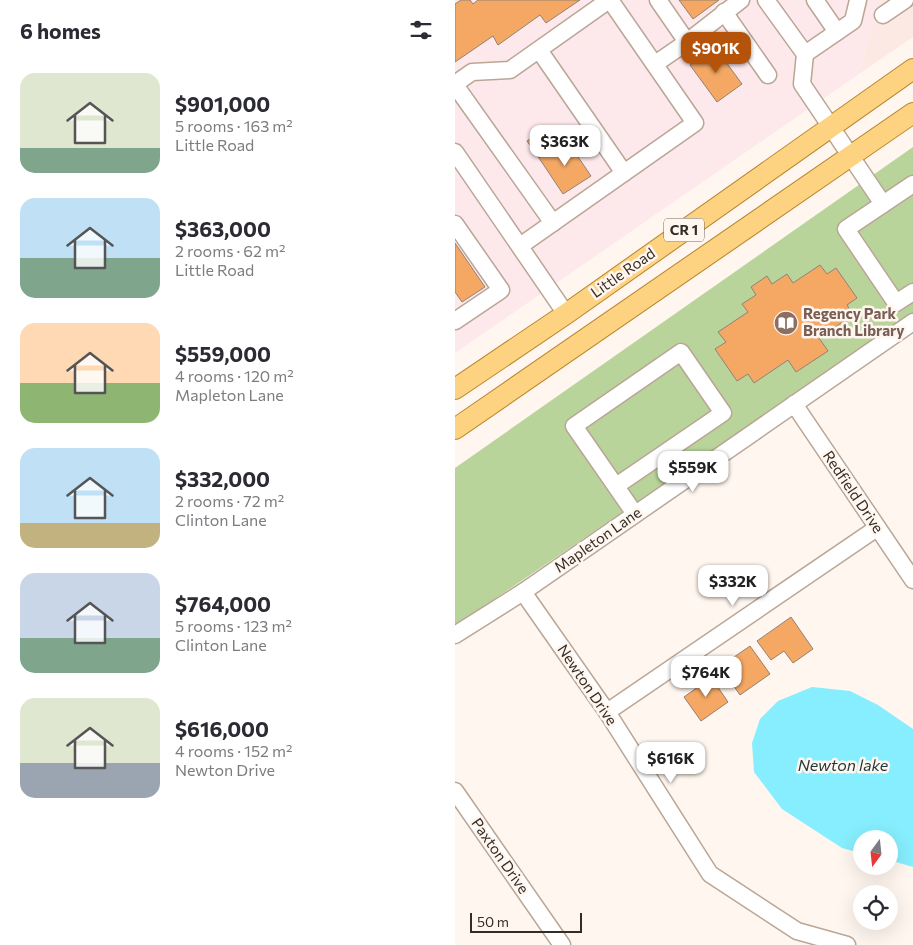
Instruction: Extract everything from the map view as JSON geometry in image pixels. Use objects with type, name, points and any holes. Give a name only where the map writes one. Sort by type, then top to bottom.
[{"type":"main road","name":"Little Road","points":[[455,389],[565,314],[913,69]]},
{"type":"main road","name":"CR 1","points":[[455,430],[913,113]]},
{"type":"street","points":[[520,246],[553,223],[695,123],[610,0],[510,70],[472,72],[455,84],[553,223]]},
{"type":"street","points":[[658,0],[687,42]]},
{"type":"street","points":[[655,64],[741,0]]},
{"type":"street","points":[[766,0],[805,54],[802,84],[883,204]]},
{"type":"street","points":[[815,0],[837,32]]},
{"type":"street","points":[[805,54],[853,21],[859,0]]},
{"type":"street","points":[[883,15],[905,0]]},
{"type":"street","points":[[724,12],[768,75]]},
{"type":"street","points":[[539,50],[624,173]]},
{"type":"street","points":[[455,152],[565,314]]},
{"type":"street","points":[[913,184],[846,229],[896,303],[913,292]]},
{"type":"street","points":[[455,224],[501,290],[457,315]]},
{"type":"street","name":"Mapleton Lane","points":[[455,635],[523,592],[913,322]]},
{"type":"street","points":[[616,486],[723,413],[681,352],[574,426],[635,514]]},
{"type":"street","name":"Redfield Drive","points":[[794,404],[913,580]]},
{"type":"street","points":[[607,712],[877,528]]},
{"type":"street","name":"Newton Drive","points":[[523,592],[607,712],[710,874],[797,931],[847,945]]},
{"type":"street","name":"Paxton Drive","points":[[455,791],[562,945]]},
{"type":"shaded area","points":[[455,0],[880,0],[859,74],[455,353]]},
{"type":"shaded area","points":[[880,0],[913,0],[913,37],[859,74]]},
{"type":"green space","points":[[913,147],[913,314],[455,626],[455,468]]},
{"type":"water","name":"Newton lake","points":[[812,687],[850,691],[878,705],[913,729],[913,867],[898,863],[898,830],[853,830],[853,851],[842,848],[782,809],[754,772],[752,743],[760,719],[778,701]]},
{"type":"building","points":[[461,0],[470,0],[473,4],[478,0],[580,0],[546,23],[540,15],[498,45],[493,36],[455,62],[455,4]]},
{"type":"building","points":[[679,0],[719,0],[693,19]]},
{"type":"building","points":[[715,47],[742,84],[717,102],[690,65]]},
{"type":"building","points":[[539,133],[551,150],[539,158],[527,141]]},
{"type":"building","points":[[566,139],[591,176],[563,194],[539,158]]},
{"type":"building","points":[[455,243],[485,287],[462,302],[455,292]]},
{"type":"building","name":"Regency Park Branch Library","points":[[820,265],[827,274],[836,268],[857,298],[847,305],[853,315],[819,338],[828,351],[796,372],[788,360],[754,383],[748,374],[737,381],[715,349],[726,342],[718,332],[748,312],[742,304],[756,295],[751,287],[767,276],[772,284],[787,274],[793,283]]},
{"type":"building","points":[[791,617],[813,649],[793,663],[784,651],[771,660],[757,641]]},
{"type":"building","points":[[750,646],[770,674],[740,695],[724,672],[738,663],[734,657]]},
{"type":"building","points":[[709,674],[728,702],[701,721],[684,697],[702,684],[699,681]]},
{"type":"place","name":"Regency Park Branch Library","points":[[786,323]]}]
